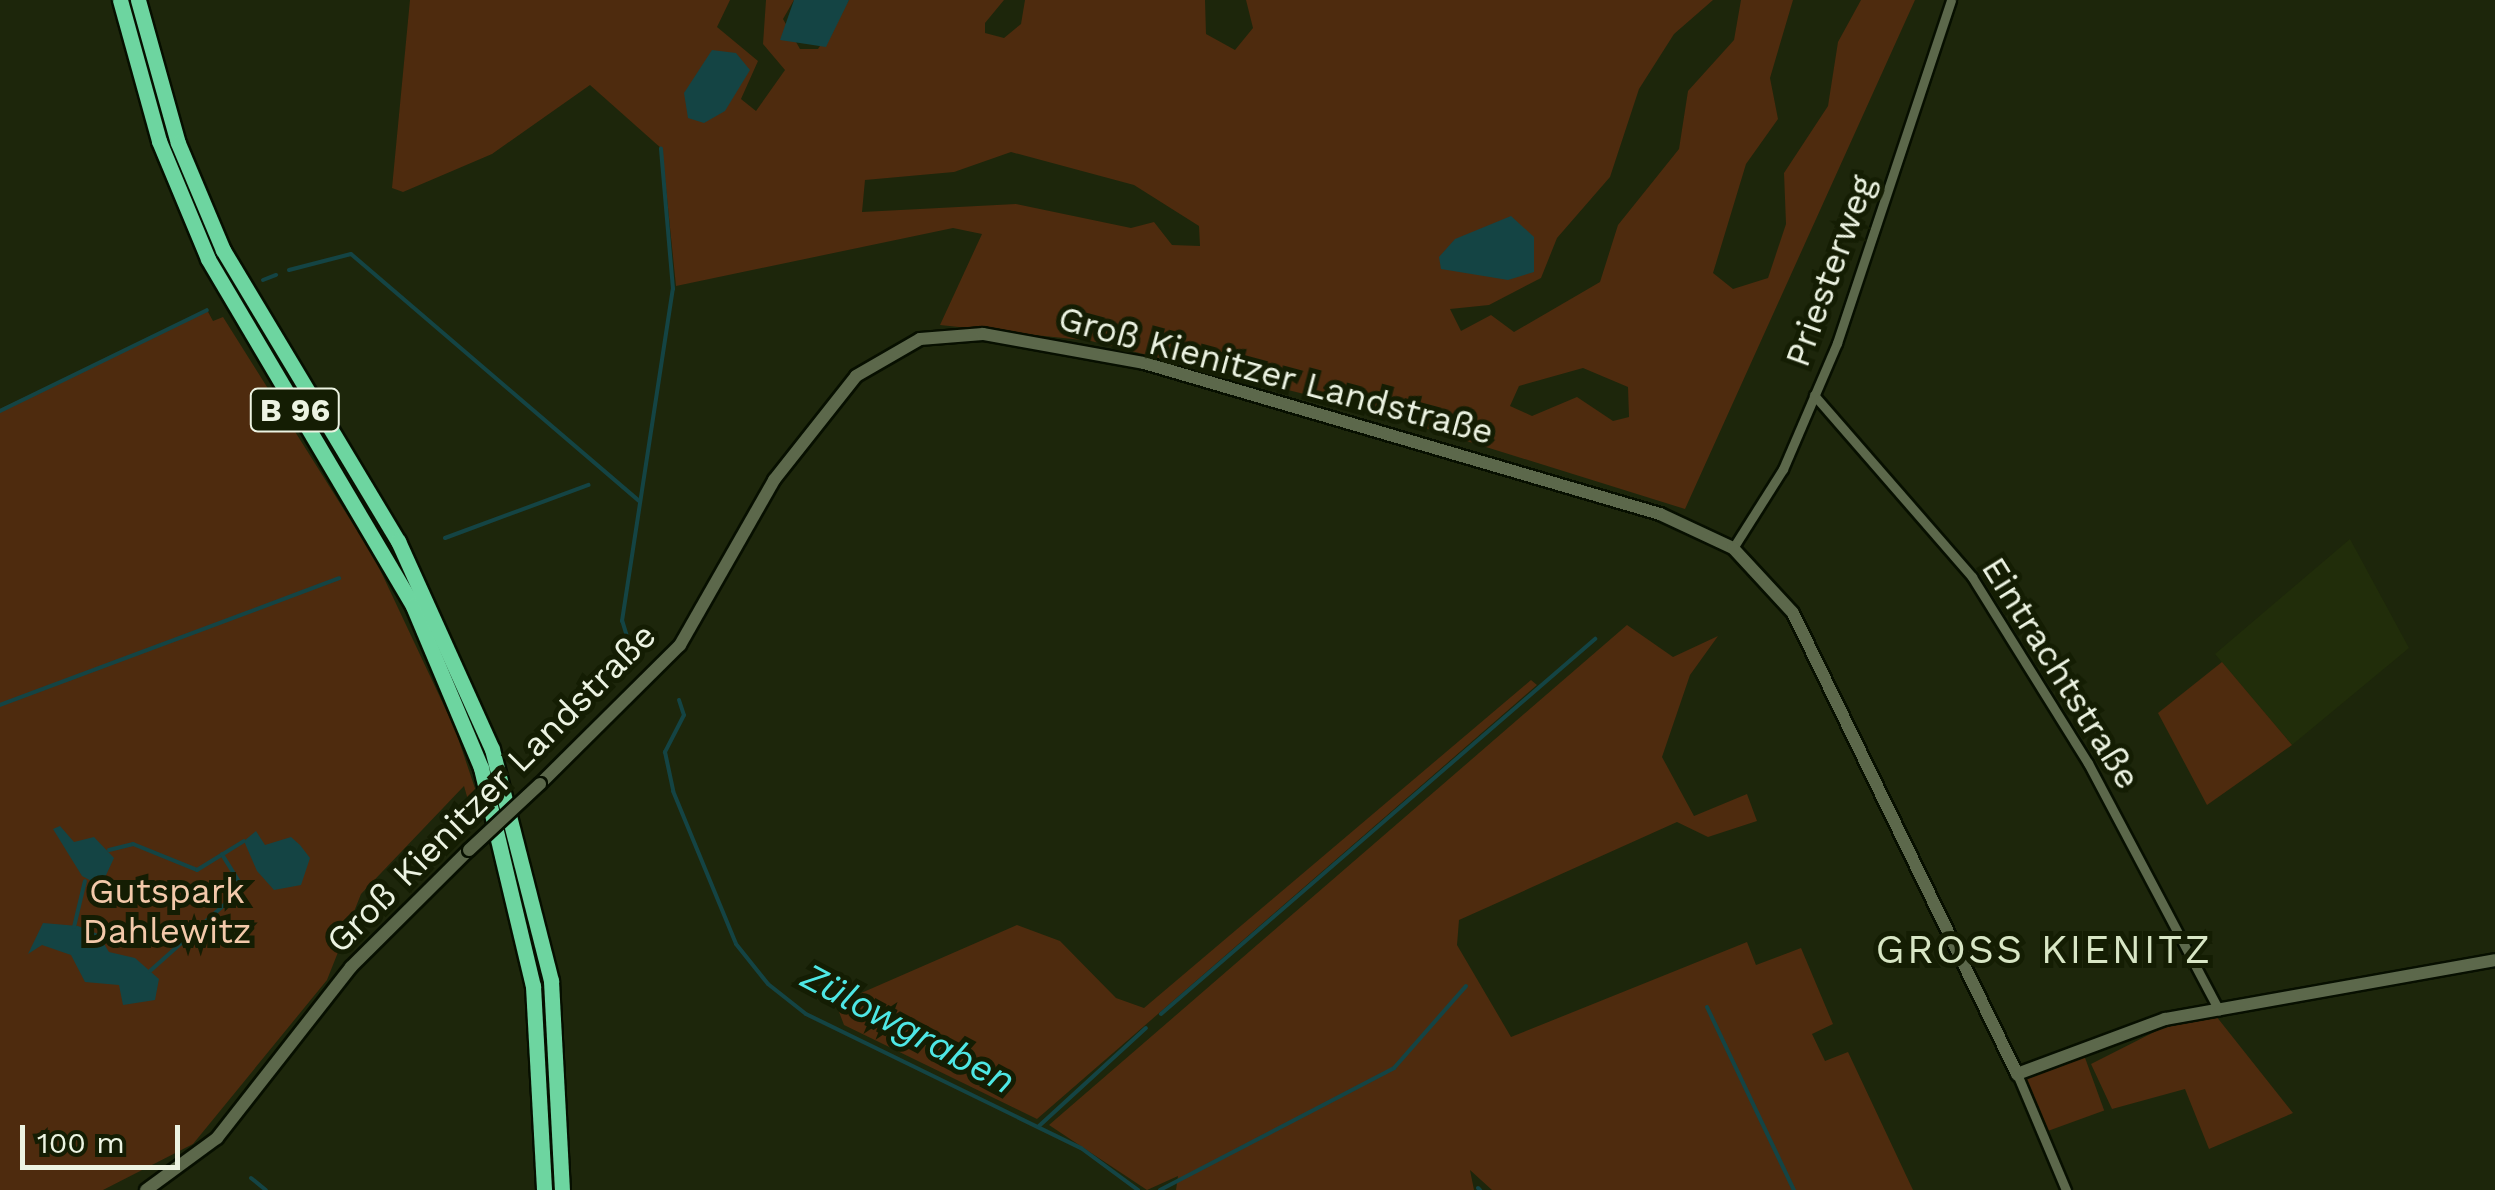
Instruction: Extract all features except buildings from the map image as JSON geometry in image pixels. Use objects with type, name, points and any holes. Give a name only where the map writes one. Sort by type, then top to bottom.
[{"type":"highway","name":"B 96","points":[[120,0],[160,142],[208,259],[404,589],[480,768],[534,986],[544,1190]]},
{"type":"highway","name":"B 96","points":[[138,0],[167,109],[217,237],[415,574],[492,749],[550,981],[562,1190]]},
{"type":"main road","name":"Groß Kienitzer Landstraße","points":[[146,1190],[217,1138],[351,967],[680,645],[774,480],[825,410],[871,363],[920,339],[983,334],[1120,356],[1692,525],[1734,548],[1793,613],[2018,1074]]},
{"type":"main road","points":[[2018,1074],[2165,1019],[2495,960]]},
{"type":"street","name":"Priesterweg","points":[[1734,548],[1766,502],[1814,395],[1951,0]]},
{"type":"street","name":"Eintrachtstraße","points":[[1814,395],[1966,568],[2088,763],[2218,1010]]},
{"type":"street","points":[[2018,1074],[2066,1190]]},
{"type":"shaded area","points":[[2350,539],[2409,648],[2292,745],[2215,654]]},
{"type":"green space","points":[[410,0],[730,0],[717,27],[758,61],[741,99],[756,111],[785,70],[763,44],[766,0],[794,0],[783,19],[800,49],[818,49],[849,0],[1004,0],[985,23],[985,33],[1004,38],[1021,24],[1025,0],[1205,0],[1206,34],[1235,50],[1253,28],[1246,0],[1713,0],[1674,34],[1639,89],[1610,177],[1557,238],[1541,278],[1489,305],[1450,309],[1461,331],[1491,315],[1514,332],[1600,282],[1618,225],[1679,149],[1688,91],[1734,40],[1741,0],[1793,0],[1770,78],[1778,119],[1746,164],[1713,273],[1733,289],[1768,278],[1786,224],[1784,173],[1828,106],[1838,42],[1861,0],[1915,0],[1685,509],[1364,409],[1091,341],[940,325],[982,234],[953,228],[676,286],[662,149],[590,85],[492,154],[403,192],[392,188]],"holes":[[[1011,152],[1134,185],[1199,226],[1200,246],[1172,245],[1154,222],[1131,228],[1016,204],[862,212],[865,180],[954,172]],[[1583,368],[1628,387],[1629,417],[1613,421],[1577,397],[1532,416],[1510,406],[1519,386]]]},
{"type":"green space","name":"Gutspark Dahlewitz","points":[[207,310],[213,321],[223,317],[375,559],[455,729],[483,812],[474,821],[464,786],[361,894],[327,980],[193,1144],[103,1190],[0,1190],[0,409]]},
{"type":"green space","points":[[1627,625],[1673,657],[1718,636],[1690,675],[1662,757],[1694,816],[1747,794],[1757,821],[1708,837],[1677,822],[1459,920],[1457,945],[1511,1037],[1747,942],[1756,965],[1801,948],[1833,1024],[1812,1034],[1825,1061],[1848,1052],[1913,1190],[1492,1190],[1470,1170],[1474,1190],[1176,1190],[1178,1176],[1147,1190],[1049,1125]]},
{"type":"green space","points":[[2222,662],[2292,745],[2207,805],[2158,713]]},
{"type":"green space","points":[[1531,680],[1537,685],[1037,1119],[844,1025],[836,1004],[1017,925],[1060,941],[1116,998],[1144,1008]]},
{"type":"green space","points":[[2216,1016],[2293,1113],[2209,1149],[2185,1089],[2112,1109],[2091,1064],[2166,1026]]},
{"type":"green space","points":[[2084,1055],[2104,1110],[2040,1134],[2020,1078]]},
{"type":"water","points":[[794,0],[849,0],[826,47],[780,40]]},
{"type":"water","points":[[712,50],[736,53],[750,70],[725,111],[704,123],[688,118],[684,93]]},
{"type":"water","points":[[1511,216],[1534,237],[1534,272],[1508,280],[1441,269],[1439,257],[1455,239]]},
{"type":"water","points":[[60,826],[74,842],[94,837],[114,858],[101,886],[82,876],[53,829]]},
{"type":"water","points":[[256,831],[265,845],[291,837],[300,845],[310,858],[301,885],[274,890],[257,871],[244,841]]},
{"type":"water","points":[[43,923],[78,926],[98,934],[109,952],[135,958],[159,979],[155,1000],[123,1005],[119,985],[85,982],[71,955],[42,945],[28,954]]},
{"type":"waterway","name":"Zülowgraben","points":[[633,656],[622,621],[673,289],[661,149]]},
{"type":"waterway","points":[[289,270],[351,254],[639,501]]},
{"type":"waterway","points":[[263,280],[276,275]]},
{"type":"waterway","points":[[0,411],[207,310]]},
{"type":"waterway","points":[[445,538],[588,485]]},
{"type":"waterway","points":[[0,705],[339,578]]},
{"type":"waterway","points":[[1161,1014],[1595,639]]},
{"type":"waterway","name":"Zülowgraben","points":[[679,700],[684,715],[665,752],[673,791],[736,944],[768,984],[806,1014],[1081,1148],[1138,1190]]},
{"type":"waterway","points":[[109,850],[133,844],[197,870],[244,841]]},
{"type":"waterway","points":[[150,971],[243,888],[222,854]]},
{"type":"waterway","points":[[74,927],[85,881]]},
{"type":"waterway","points":[[1160,1190],[1394,1068],[1466,986]]},
{"type":"waterway","points":[[1707,1007],[1794,1190]]},
{"type":"waterway","points":[[1039,1126],[1146,1028]]},
{"type":"waterway","points":[[251,1178],[266,1190]]},
{"type":"district","name":"GROSS KIENITZ","points":[[2044,950]]}]
